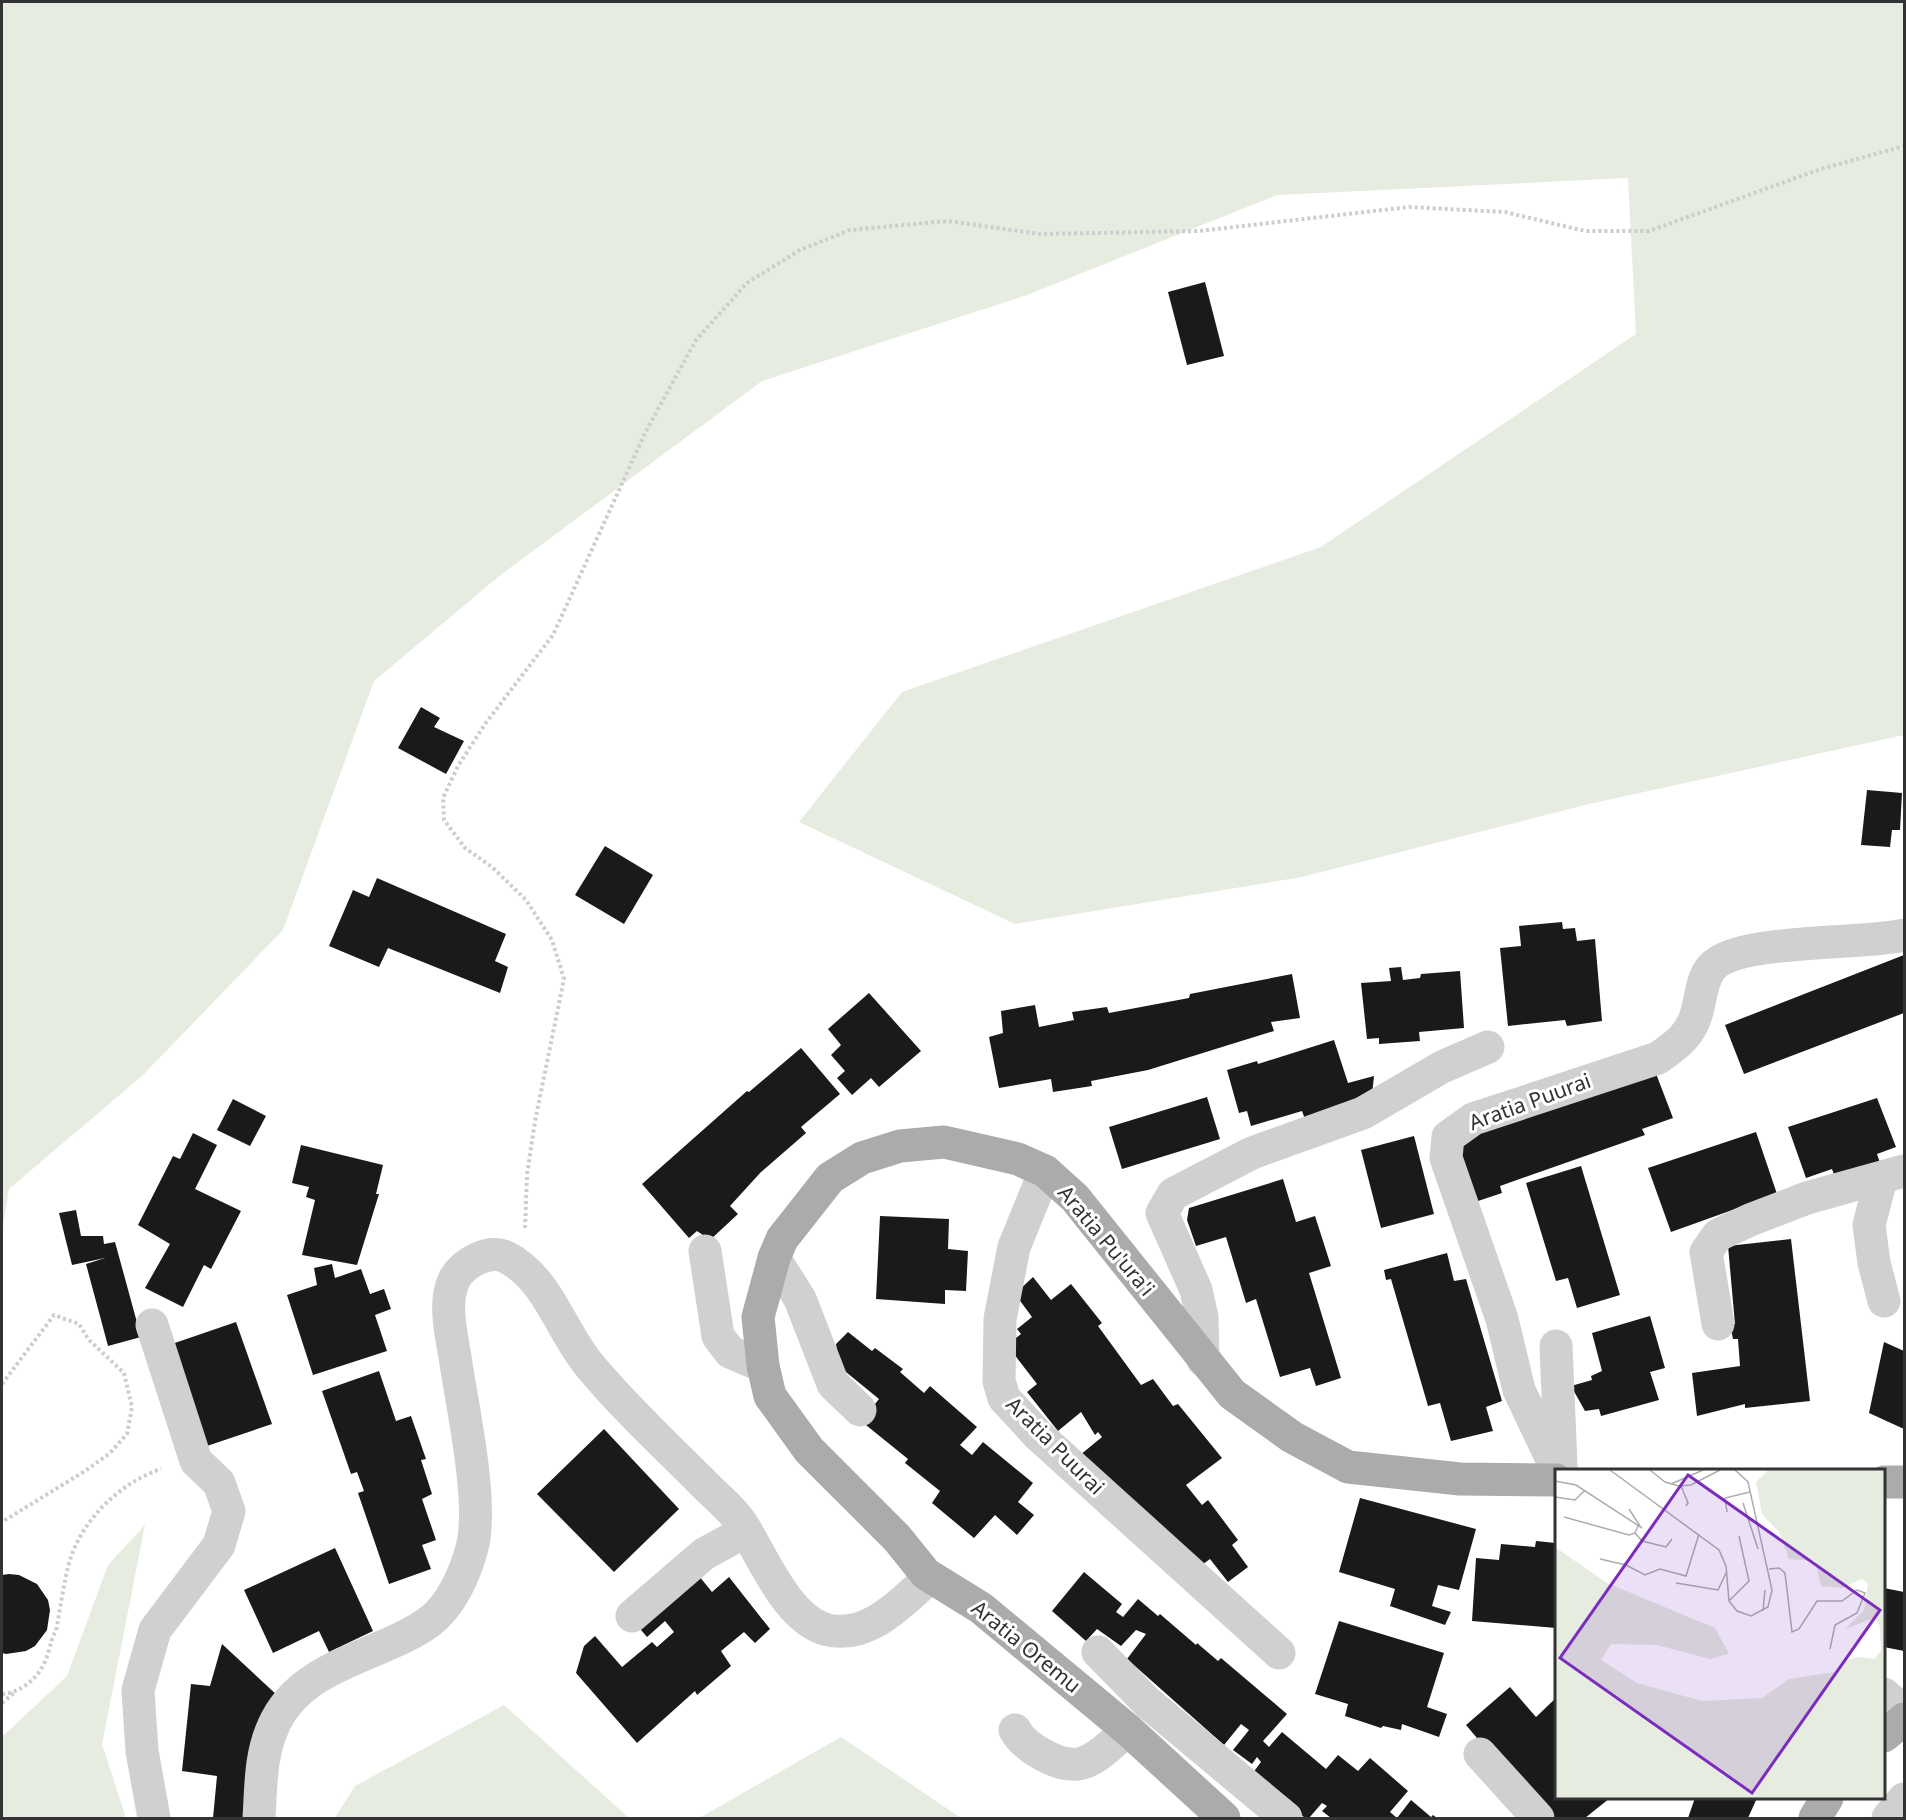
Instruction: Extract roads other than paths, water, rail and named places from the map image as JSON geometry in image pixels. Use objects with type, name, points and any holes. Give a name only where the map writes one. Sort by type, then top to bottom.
[{"type":"main road","name":"Aratia Pu'ura'i","points":[[928,1575],[897,1538],[809,1450],[770,1396],[763,1366],[758,1317],[774,1258],[782,1239],[830,1178],[862,1158],[900,1146],[944,1142],[1018,1159],[1045,1171],[1075,1198],[1115,1245],[1203,1360],[1232,1394],[1292,1437],[1348,1467],[1460,1479],[1555,1480]]},
{"type":"main road","points":[[1885,1482],[1905,1482]]},
{"type":"main road","name":"Aratia Oremu","points":[[928,1575],[981,1608],[1125,1727],[1224,1818]]},
{"type":"main road","points":[[1885,1735],[1905,1719]]},
{"type":"main road","points":[[1815,1818],[1826,1799]]},
{"type":"street","name":"Aratia Puurai","points":[[1558,1469],[1519,1390],[1502,1319],[1446,1158],[1449,1137],[1473,1119],[1658,1058],[1682,1041],[1696,1016],[1711,967],[1729,955],[1756,949],[1863,942],[1905,936]]},
{"type":"street","points":[[1203,1360],[1203,1317],[1196,1290],[1161,1213],[1173,1194],[1252,1153],[1363,1113],[1442,1067],[1488,1047]]},
{"type":"street","name":"Aratia Puurai","points":[[1045,1171],[1014,1247],[1008,1269],[1000,1319],[999,1381],[1004,1398],[1047,1443],[1279,1653]]},
{"type":"street","points":[[1884,1300],[1874,1263],[1869,1225],[1893,1175]]},
{"type":"street","points":[[1718,1324],[1706,1252],[1718,1235],[1808,1198],[1893,1175]]},
{"type":"street","points":[[705,1251],[718,1336],[730,1352],[763,1366]]},
{"type":"street","points":[[259,1818],[262,1762],[273,1725],[293,1697],[327,1671],[393,1641],[432,1620],[459,1584],[473,1545],[476,1507],[448,1316],[453,1281],[465,1265],[482,1257],[502,1255],[523,1268],[540,1287],[588,1365],[740,1521],[779,1587],[806,1621],[828,1630],[849,1632],[869,1625],[890,1613],[928,1575]]},
{"type":"street","points":[[774,1258],[800,1299],[833,1384],[860,1410]]},
{"type":"street","points":[[152,1325],[184,1430],[198,1463],[219,1483],[229,1511],[219,1545],[155,1630],[138,1690],[142,1751],[154,1818]]},
{"type":"street","name":"Aratia Puurai","points":[[1556,1346],[1559,1469]]},
{"type":"street","points":[[633,1616],[704,1554],[746,1531]]},
{"type":"street","name":"Aratia Oremu","points":[[1098,1652],[1147,1702],[1286,1818]]},
{"type":"street","points":[[1885,1695],[1905,1712]]},
{"type":"street","points":[[1015,1730],[1029,1748],[1047,1757],[1077,1765],[1096,1756],[1147,1702]]},
{"type":"street","points":[[1480,1754],[1538,1818]]},
{"type":"street","points":[[1888,1818],[1905,1799]]}]
